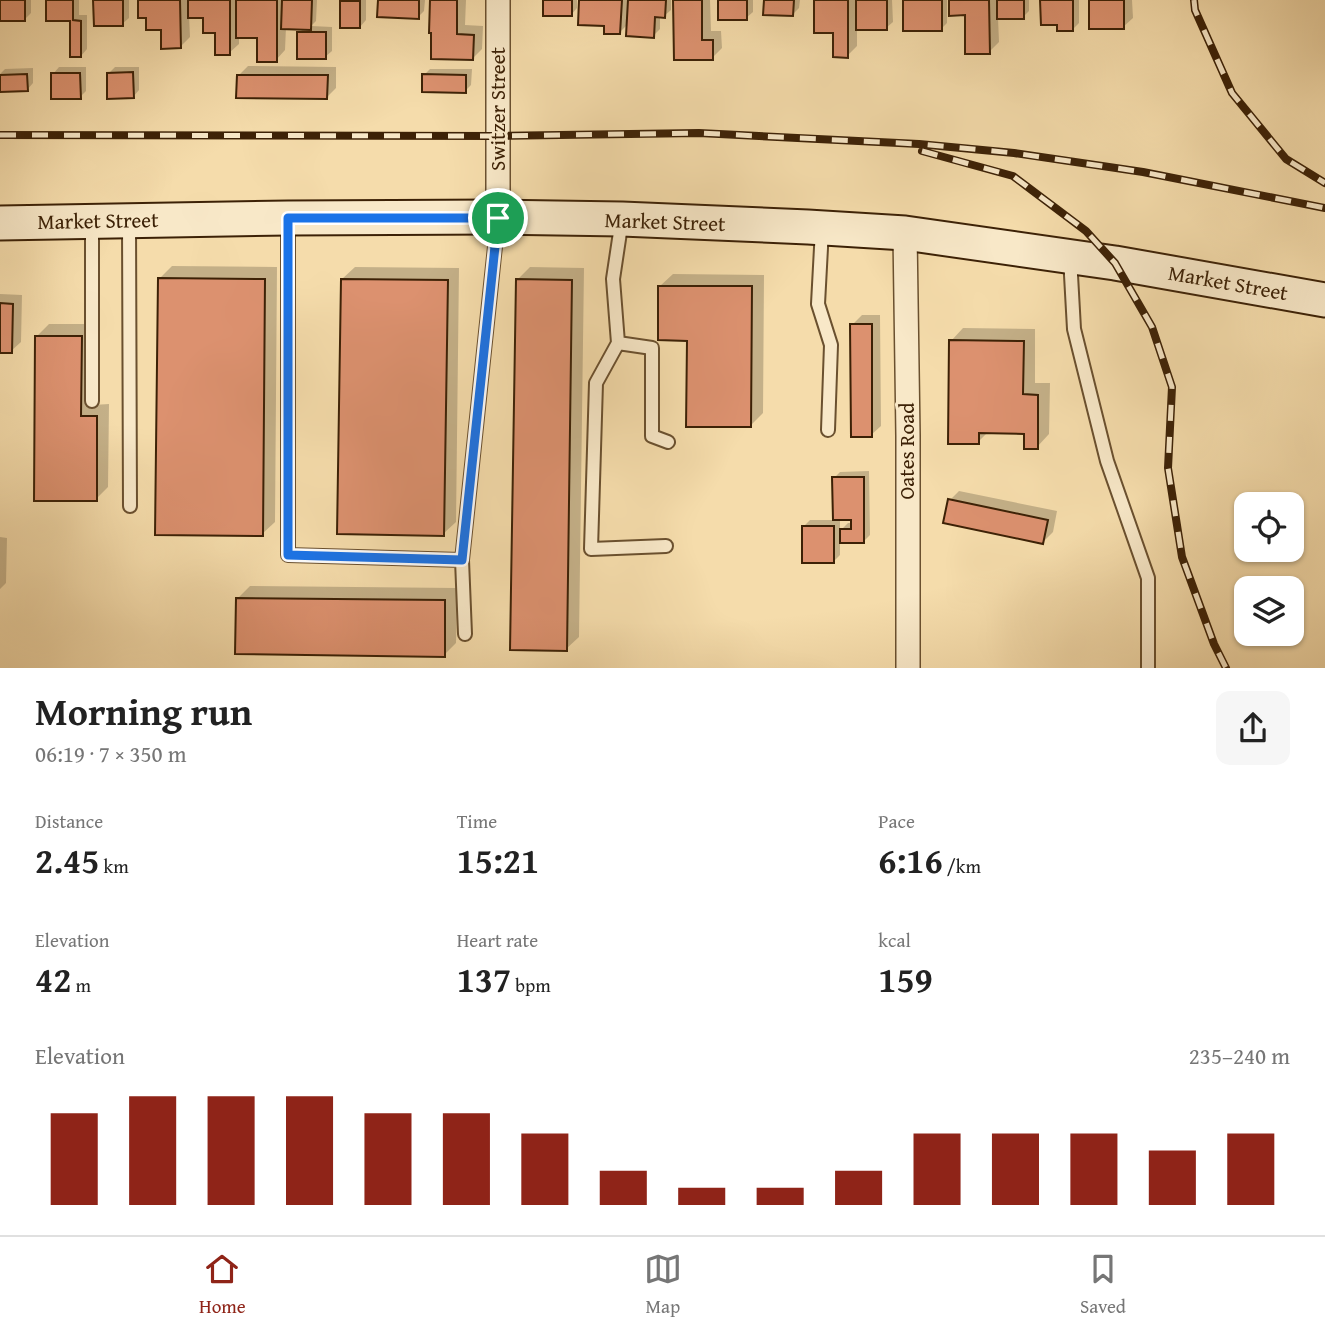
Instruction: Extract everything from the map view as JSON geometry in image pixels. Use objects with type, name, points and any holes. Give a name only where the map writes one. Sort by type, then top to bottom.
[{"type":"main road","name":"Market Street","points":[[0,223],[288,218],[498,218],[622,219],[822,228],[905,233],[1236,283],[1325,300]]},
{"type":"street","name":"Switzer Street","points":[[498,0],[498,218]]},
{"type":"street","name":"Oates Road","points":[[905,233],[908,668]]},
{"type":"lane","points":[[288,218],[288,555],[462,560]]},
{"type":"lane","points":[[465,634],[462,560],[498,218]]},
{"type":"lane","points":[[622,219],[613,279],[618,343],[596,383],[591,549],[666,546]]},
{"type":"lane","points":[[128,220],[130,506]]},
{"type":"lane","points":[[92,221],[92,401]]},
{"type":"lane","points":[[822,228],[818,304],[831,345],[828,430]]},
{"type":"lane","points":[[1070,257],[1074,329],[1107,461],[1148,578],[1148,668]]},
{"type":"lane","points":[[618,343],[652,348],[652,436],[668,442]]},
{"type":"building","points":[[0,0],[25,0],[25,21],[0,21]]},
{"type":"building","points":[[46,0],[73,0],[73,20],[81,21],[81,57],[70,57],[70,21],[46,21]]},
{"type":"building","points":[[93,0],[123,0],[123,26],[94,26]]},
{"type":"building","points":[[138,0],[180,0],[181,48],[161,49],[161,30],[146,30],[146,18],[138,18]]},
{"type":"building","points":[[188,0],[230,0],[230,55],[215,55],[215,33],[203,33],[203,18],[188,18]]},
{"type":"building","points":[[236,0],[277,0],[277,62],[257,62],[257,38],[236,38]]},
{"type":"building","points":[[282,0],[312,0],[311,30],[281,29]]},
{"type":"building","points":[[378,0],[419,0],[419,19],[377,17]]},
{"type":"building","points":[[430,0],[457,0],[457,34],[474,35],[473,60],[431,59]]},
{"type":"building","points":[[543,0],[572,0],[572,16],[543,16]]},
{"type":"building","points":[[579,0],[622,0],[620,34],[604,34],[604,26],[578,25]]},
{"type":"building","points":[[628,0],[666,0],[665,18],[655,17],[654,38],[626,36]]},
{"type":"building","points":[[673,0],[702,0],[702,40],[713,40],[713,60],[674,60]]},
{"type":"building","points":[[718,0],[747,0],[747,20],[718,20]]},
{"type":"building","points":[[764,0],[794,0],[793,16],[763,15]]},
{"type":"building","points":[[814,0],[848,0],[848,58],[833,57],[833,33],[814,33]]},
{"type":"building","points":[[856,0],[887,0],[887,30],[856,30]]},
{"type":"building","points":[[903,0],[942,0],[942,31],[903,31]]},
{"type":"building","points":[[949,0],[989,0],[990,54],[965,54],[965,15],[949,16]]},
{"type":"building","points":[[997,0],[1024,0],[1024,19],[997,19]]},
{"type":"building","points":[[1040,0],[1073,0],[1073,31],[1057,31],[1057,25],[1041,25]]},
{"type":"building","points":[[1089,0],[1124,0],[1124,29],[1089,29]]},
{"type":"building","points":[[340,1],[360,1],[360,28],[340,28]]},
{"type":"building","points":[[297,32],[326,32],[326,59],[297,59]]},
{"type":"building","points":[[133,72],[134,98],[107,99],[107,73]]},
{"type":"building","points":[[51,73],[80,73],[81,99],[51,99]]},
{"type":"building","points":[[27,74],[28,91],[0,92],[0,75]]},
{"type":"building","points":[[422,74],[466,75],[466,93],[422,92]]},
{"type":"building","points":[[237,75],[328,75],[327,99],[236,98]]},
{"type":"building","points":[[158,278],[265,279],[263,536],[155,535]]},
{"type":"building","points":[[341,279],[448,280],[444,536],[337,534]]},
{"type":"building","points":[[516,279],[572,280],[567,651],[510,650]]},
{"type":"building","points":[[658,286],[752,286],[751,427],[686,427],[687,341],[658,340]]},
{"type":"building","points":[[0,303],[13,304],[12,353],[0,353]]},
{"type":"building","points":[[850,324],[872,324],[872,437],[851,437]]},
{"type":"building","points":[[35,336],[82,336],[81,416],[97,416],[97,501],[34,501]]},
{"type":"building","points":[[949,340],[1024,341],[1023,394],[1038,395],[1038,449],[1024,449],[1024,434],[979,433],[979,444],[948,444]]},
{"type":"building","points":[[832,477],[864,477],[864,543],[840,543],[840,529],[851,529],[851,520],[833,520]]},
{"type":"building","points":[[948,499],[1048,520],[1043,544],[943,523]]},
{"type":"building","points":[[802,526],[834,526],[834,563],[802,563]]},
{"type":"building","points":[[236,598],[445,600],[445,657],[235,654]]},
{"type":"railway","points":[[1194,0],[1195,10],[1232,93],[1286,159],[1325,183]]},
{"type":"railway","points":[[0,135],[498,136],[699,133],[919,144],[1014,153],[1143,172],[1325,208]]},
{"type":"railway","points":[[922,151],[1013,176],[1086,231],[1115,263],[1152,327],[1172,387],[1168,468],[1182,557],[1214,644],[1226,668]]},
{"type":"route","points":[[288,218],[498,218],[462,560],[288,555],[288,218]]}]
